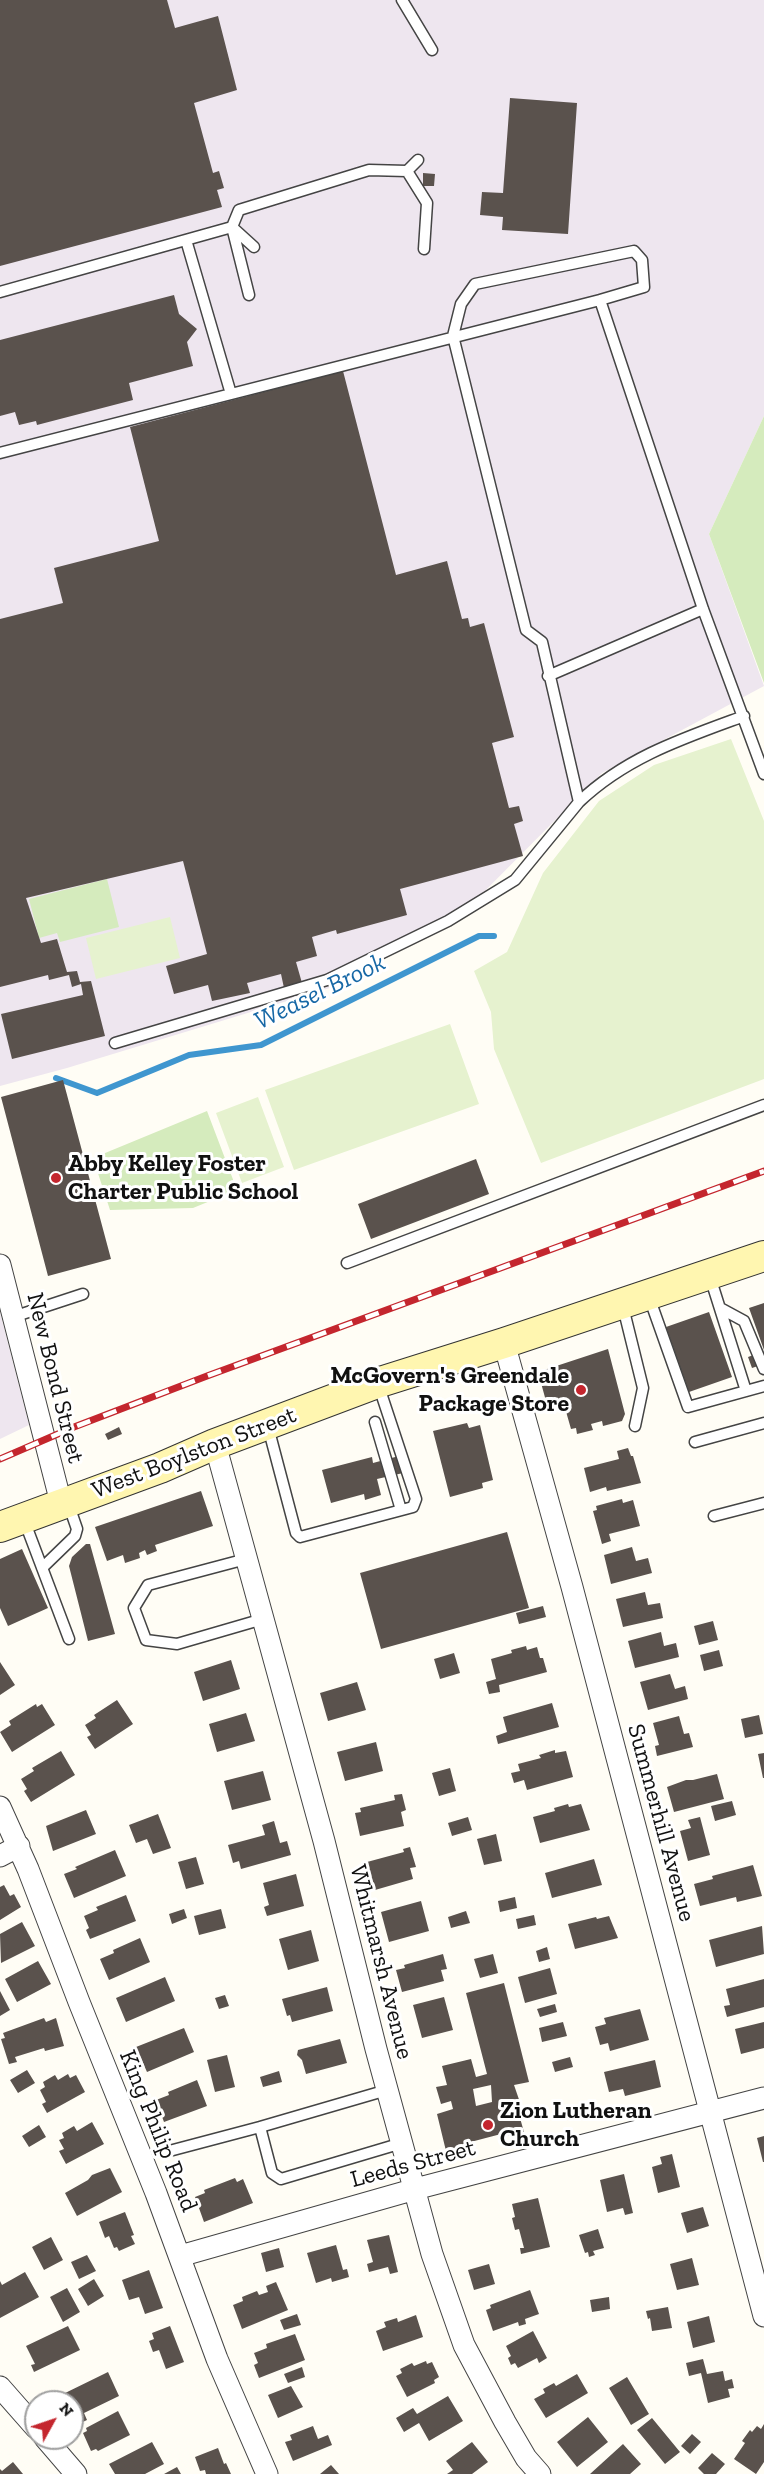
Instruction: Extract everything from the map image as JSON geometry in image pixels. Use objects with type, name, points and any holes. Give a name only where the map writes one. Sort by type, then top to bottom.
[{"type":"main road","name":"West Boylston Street","points":[[11,1522],[160,1468],[215,1444],[377,1383],[764,1256]]},
{"type":"street","name":"New Bond Street","points":[[0,1265],[64,1502]]},
{"type":"street","name":"Summerhill Avenue","points":[[504,1343],[567,1569],[764,2316]]},
{"type":"street","name":"Whitmarsh Avenue","points":[[215,1444],[324,1841],[387,2090],[432,2254],[464,2344],[526,2458],[540,2474]]},
{"type":"street","name":"King Philip Road","points":[[0,1807],[9,1851],[180,2256],[217,2359],[267,2474]]},
{"type":"street","name":"Leeds Street","points":[[180,2256],[414,2190],[764,2098]]},
{"type":"street","points":[[0,2387],[24,2414]]},
{"type":"street","points":[[55,2450],[76,2474]]},
{"type":"lane","points":[[402,0],[432,50]]},
{"type":"lane","points":[[249,295],[232,227],[239,210],[369,170],[407,171],[418,160]]},
{"type":"lane","points":[[407,171],[427,203],[424,249]]},
{"type":"lane","points":[[0,292],[232,227]]},
{"type":"lane","points":[[232,227],[254,247]]},
{"type":"lane","points":[[186,240],[231,394]]},
{"type":"lane","points":[[0,453],[453,336],[600,300],[644,287],[642,260],[634,251],[475,284],[461,304],[453,336],[526,630],[542,642],[548,676],[579,802]]},
{"type":"lane","points":[[600,300],[703,609],[764,774]]},
{"type":"lane","points":[[548,676],[703,609]]},
{"type":"lane","points":[[115,1043],[327,980],[448,921],[515,880],[579,802],[600,782],[633,761],[668,744],[744,716]]},
{"type":"lane","points":[[346,1263],[764,1105]]},
{"type":"lane","points":[[709,1274],[746,1391]]},
{"type":"lane","points":[[13,1317],[83,1294]]},
{"type":"lane","points":[[635,1299],[688,1407],[764,1386]]},
{"type":"lane","points":[[635,1299],[643,1388],[635,1426]]},
{"type":"lane","points":[[720,1308],[744,1321],[764,1369]]},
{"type":"lane","points":[[267,1424],[296,1533],[300,1537],[413,1507],[416,1499],[377,1383]]},
{"type":"lane","points":[[375,1422],[401,1510]]},
{"type":"lane","points":[[694,1442],[764,1423]]},
{"type":"lane","points":[[42,1568],[75,1536],[77,1529],[64,1502]]},
{"type":"lane","points":[[714,1516],[764,1503]]},
{"type":"lane","points":[[11,1522],[42,1568],[69,1639]]},
{"type":"lane","points":[[246,1559],[148,1585],[134,1608],[146,1640],[177,1644],[263,1619]]},
{"type":"lane","points":[[173,2150],[387,2090]]},
{"type":"lane","points":[[260,2127],[272,2174],[281,2179],[402,2143]]},
{"type":"shaded area","points":[[0,0],[764,0],[764,416],[709,534],[764,686],[602,773],[462,914],[333,987],[67,1068],[0,1086]]},
{"type":"shaded area","points":[[0,1312],[29,1425],[0,1439]]},
{"type":"green space","points":[[764,416],[764,683],[709,534]]},
{"type":"green space","points":[[731,739],[764,821],[764,1079],[541,1163],[494,1049],[491,1012],[474,971],[507,952],[543,873],[599,801],[654,765]]},
{"type":"green space","points":[[107,879],[119,927],[60,942],[57,933],[39,938],[29,899]]},
{"type":"green space","points":[[170,917],[180,958],[96,979],[86,938]]},
{"type":"green space","points":[[450,1024],[479,1104],[294,1170],[265,1090]]},
{"type":"green space","points":[[258,1097],[284,1167],[242,1183],[216,1113]]},
{"type":"green space","points":[[207,1111],[237,1190],[193,1208],[110,1210],[93,1158]]},
{"type":"building","points":[[0,0],[167,0],[175,28],[218,16],[237,90],[194,103],[213,173],[219,171],[224,188],[217,190],[222,207],[0,266]]},
{"type":"building","points":[[510,98],[577,103],[568,234],[502,230],[503,217],[480,215],[482,192],[503,193]]},
{"type":"building","points":[[423,173],[435,174],[434,186],[423,186]]},
{"type":"building","points":[[174,295],[179,314],[197,329],[187,342],[193,366],[129,383],[133,400],[37,425],[36,421],[19,425],[15,412],[0,416],[0,340]]},
{"type":"building","points":[[343,371],[396,575],[447,561],[462,619],[468,618],[470,627],[484,623],[514,737],[492,743],[509,808],[519,806],[523,821],[514,824],[523,856],[400,889],[407,915],[337,934],[336,930],[312,937],[317,956],[296,962],[302,983],[284,988],[281,974],[247,983],[250,993],[212,1001],[208,985],[174,994],[166,966],[207,954],[183,861],[26,898],[41,943],[57,939],[67,972],[77,971],[80,982],[91,981],[105,1036],[12,1059],[1,1014],[83,995],[81,984],[72,987],[69,975],[49,980],[48,975],[0,987],[0,619],[63,603],[54,568],[159,541],[130,427]]},
{"type":"building","name":"Abby Kelley Foster Charter Public School","points":[[63,1080],[111,1259],[48,1276],[1,1097]]},
{"type":"building","points":[[476,1159],[489,1194],[371,1239],[358,1204]]},
{"type":"building","points":[[764,1303],[764,1350],[749,1308]]},
{"type":"building","points":[[709,1312],[732,1377],[689,1392],[666,1327]]},
{"type":"building","name":"McGovern's Greendale Package Store","points":[[608,1349],[625,1414],[622,1421],[603,1426],[602,1421],[591,1424],[593,1430],[577,1434],[576,1428],[571,1429],[565,1408],[549,1412],[538,1372]]},
{"type":"building","points":[[762,1352],[764,1364],[752,1368],[748,1357]]},
{"type":"building","points":[[467,1423],[469,1428],[480,1425],[493,1480],[482,1483],[483,1488],[450,1497],[433,1431]]},
{"type":"building","points":[[119,1427],[122,1434],[108,1440],[105,1434]]},
{"type":"building","points":[[628,1448],[633,1456],[641,1483],[607,1491],[606,1487],[590,1492],[584,1468],[619,1459],[617,1451]]},
{"type":"building","points":[[399,1456],[403,1473],[377,1479],[381,1495],[365,1500],[364,1494],[331,1503],[322,1470],[372,1457],[373,1463]]},
{"type":"building","points":[[201,1491],[213,1526],[155,1545],[157,1551],[147,1555],[145,1550],[139,1553],[140,1558],[125,1563],[123,1555],[107,1561],[95,1527]]},
{"type":"building","points":[[622,1499],[623,1503],[633,1500],[640,1526],[609,1534],[611,1541],[602,1544],[593,1511],[597,1510],[596,1506]]},
{"type":"building","points":[[507,1532],[529,1608],[381,1649],[360,1573]]},
{"type":"building","points":[[86,1544],[90,1544],[115,1634],[88,1641],[69,1566],[72,1557]]},
{"type":"building","points":[[632,1547],[636,1561],[648,1558],[652,1573],[611,1584],[604,1555]]},
{"type":"building","points":[[22,1549],[48,1608],[8,1626],[0,1608],[0,1559]]},
{"type":"building","points":[[645,1592],[648,1605],[660,1603],[663,1618],[623,1627],[616,1599]]},
{"type":"building","points":[[543,1606],[546,1617],[519,1624],[516,1613]]},
{"type":"building","points":[[713,1621],[718,1640],[699,1645],[694,1626]]},
{"type":"building","points":[[661,1632],[664,1646],[676,1643],[679,1657],[635,1668],[628,1641]]},
{"type":"building","points":[[526,1646],[527,1650],[537,1647],[547,1672],[499,1685],[500,1692],[489,1694],[486,1682],[496,1679],[491,1659]]},
{"type":"building","points":[[719,1650],[723,1666],[704,1671],[700,1655]]},
{"type":"building","points":[[454,1653],[460,1673],[440,1679],[434,1659]]},
{"type":"building","points":[[231,1660],[240,1689],[203,1701],[194,1672]]},
{"type":"building","points":[[0,1662],[15,1685],[0,1695]]},
{"type":"building","points":[[670,1674],[675,1689],[685,1686],[688,1699],[648,1710],[640,1682]]},
{"type":"building","points":[[357,1682],[366,1710],[328,1721],[320,1693]]},
{"type":"building","points":[[117,1700],[133,1724],[95,1749],[87,1737],[91,1735],[85,1725],[96,1718],[94,1715]]},
{"type":"building","points":[[552,1703],[559,1727],[498,1744],[496,1736],[507,1732],[503,1717]]},
{"type":"building","points":[[36,1704],[37,1707],[42,1704],[55,1725],[12,1752],[0,1732],[11,1725],[9,1721]]},
{"type":"building","points":[[246,1713],[255,1741],[217,1752],[209,1724]]},
{"type":"building","points":[[759,1715],[763,1734],[745,1738],[741,1719]]},
{"type":"building","points":[[679,1716],[684,1734],[689,1733],[693,1747],[657,1756],[655,1746],[659,1745],[653,1723]]},
{"type":"building","points":[[376,1742],[383,1771],[345,1781],[337,1752]]},
{"type":"building","points":[[555,1750],[555,1753],[566,1751],[573,1777],[527,1790],[524,1780],[514,1783],[511,1773],[520,1771],[518,1764],[541,1758],[539,1755]]},
{"type":"building","points":[[61,1751],[75,1775],[31,1802],[24,1791],[27,1789],[21,1779],[34,1771],[32,1768]]},
{"type":"building","points":[[764,1753],[764,1778],[763,1778],[758,1754]]},
{"type":"building","points":[[450,1768],[456,1791],[439,1796],[432,1773]]},
{"type":"building","points":[[263,1771],[271,1800],[232,1810],[224,1781]]},
{"type":"building","points":[[717,1774],[724,1799],[674,1812],[667,1787],[686,1780]]},
{"type":"building","points":[[402,1794],[406,1810],[401,1812],[404,1826],[360,1836],[355,1813],[361,1812],[360,1808],[395,1800],[394,1795]]},
{"type":"building","points":[[732,1801],[736,1815],[715,1821],[711,1806]]},
{"type":"building","points":[[568,1804],[569,1807],[581,1804],[590,1830],[540,1843],[533,1817],[555,1811],[554,1808]]},
{"type":"building","points":[[86,1810],[96,1834],[53,1851],[46,1826]]},
{"type":"building","points":[[158,1814],[171,1848],[153,1854],[147,1839],[136,1843],[129,1825]]},
{"type":"building","points":[[468,1817],[472,1830],[452,1836],[448,1823]]},
{"type":"building","points":[[700,1817],[710,1855],[688,1861],[680,1831],[691,1828],[688,1820]]},
{"type":"building","points":[[274,1821],[280,1843],[287,1841],[291,1855],[241,1869],[239,1861],[233,1863],[228,1845],[265,1835],[262,1825]]},
{"type":"building","points":[[496,1834],[502,1861],[484,1865],[477,1839]]},
{"type":"building","points":[[410,1847],[416,1867],[410,1868],[413,1879],[375,1890],[367,1862],[404,1852],[403,1849]]},
{"type":"building","points":[[115,1850],[126,1876],[74,1898],[64,1874]]},
{"type":"building","points":[[196,1857],[204,1884],[186,1889],[178,1862]]},
{"type":"building","points":[[594,1859],[602,1885],[552,1898],[545,1873]]},
{"type":"building","points":[[753,1865],[762,1896],[737,1902],[736,1897],[700,1906],[694,1884],[713,1879],[712,1876]]},
{"type":"building","points":[[296,1874],[304,1906],[267,1916],[264,1907],[269,1905],[263,1883]]},
{"type":"building","points":[[4,1885],[10,1896],[14,1894],[21,1907],[0,1920],[0,1887]]},
{"type":"building","points":[[126,1895],[136,1921],[90,1939],[86,1930],[89,1928],[84,1916],[98,1910],[96,1907]]},
{"type":"building","points":[[515,1897],[517,1908],[500,1912],[498,1901]]},
{"type":"building","points":[[421,1901],[429,1931],[389,1942],[381,1912]]},
{"type":"building","points":[[184,1909],[187,1918],[172,1924],[169,1914]]},
{"type":"building","points":[[221,1909],[226,1928],[199,1935],[194,1916]]},
{"type":"building","points":[[466,1911],[470,1923],[451,1928],[448,1917]]},
{"type":"building","points":[[534,1915],[536,1925],[518,1929],[516,1919]]},
{"type":"building","points":[[609,1916],[618,1938],[575,1949],[568,1924]]},
{"type":"building","points":[[22,1922],[35,1946],[1,1963],[0,1934]]},
{"type":"building","points":[[762,1926],[764,1954],[716,1967],[709,1940]]},
{"type":"building","points":[[311,1930],[319,1961],[288,1970],[279,1939]]},
{"type":"building","points":[[140,1938],[150,1962],[109,1980],[100,1959],[114,1953],[113,1950]]},
{"type":"building","points":[[547,1947],[550,1959],[539,1962],[536,1951]]},
{"type":"building","points":[[443,1954],[447,1969],[441,1970],[444,1981],[402,1992],[396,1970],[405,1968],[404,1965]]},
{"type":"building","points":[[493,1954],[498,1973],[480,1978],[474,1959]]},
{"type":"building","points":[[38,1961],[51,1984],[17,2002],[5,1979]]},
{"type":"building","points":[[550,1968],[557,1994],[525,2003],[518,1977]]},
{"type":"building","points":[[165,1977],[175,2001],[126,2022],[116,1998]]},
{"type":"building","points":[[764,1979],[764,2007],[727,2017],[724,2006],[730,2005],[726,1989]]},
{"type":"building","points":[[504,1983],[529,2082],[514,2085],[525,2117],[520,2118],[524,2132],[502,2137],[501,2134],[446,2151],[437,2114],[453,2109],[451,2101],[441,2104],[436,2087],[447,2085],[442,2066],[471,2059],[476,2077],[487,2074],[466,1993]],"holes":[[[491,2085],[492,2102],[476,2106],[473,2089]]]},
{"type":"building","points":[[327,1987],[333,2011],[292,2022],[290,2015],[287,2016],[282,1999]]},
{"type":"building","points":[[0,1991],[10,2010],[0,2016]]},
{"type":"building","points":[[225,1995],[229,2006],[219,2009],[215,1998]]},
{"type":"building","points":[[444,1997],[453,2030],[422,2038],[413,2005]]},
{"type":"building","points":[[555,2004],[557,2012],[540,2017],[537,2009]]},
{"type":"building","points":[[640,2009],[649,2040],[610,2051],[608,2043],[600,2045],[595,2027],[606,2024],[604,2018]]},
{"type":"building","points":[[44,2018],[46,2022],[56,2018],[64,2046],[45,2051],[44,2048],[15,2057],[17,2062],[9,2064],[1,2039],[5,2038],[3,2033]]},
{"type":"building","points":[[563,2022],[567,2036],[542,2042],[539,2028]]},
{"type":"building","points":[[764,2022],[764,2048],[741,2054],[735,2029]]},
{"type":"building","points":[[184,2028],[194,2052],[147,2072],[136,2047]]},
{"type":"building","points":[[340,2039],[347,2063],[306,2074],[302,2060],[297,2055],[298,2050]]},
{"type":"building","points":[[227,2055],[235,2087],[215,2092],[207,2060]]},
{"type":"building","points":[[570,2057],[573,2067],[555,2072],[552,2062]]},
{"type":"building","points":[[655,2060],[661,2087],[625,2096],[623,2089],[609,2092],[604,2072]]},
{"type":"building","points":[[27,2070],[35,2083],[18,2093],[10,2080]]},
{"type":"building","points":[[279,2071],[282,2082],[263,2087],[260,2077]]},
{"type":"building","points":[[68,2074],[70,2078],[76,2075],[85,2092],[47,2113],[42,2104],[46,2102],[40,2090],[45,2087],[43,2082],[55,2075],[58,2080]]},
{"type":"building","points":[[197,2080],[207,2106],[164,2122],[156,2100],[169,2095],[168,2092]]},
{"type":"building","points":[[92,2122],[104,2144],[66,2164],[59,2151],[64,2149],[59,2140],[64,2138],[62,2133],[74,2126],[77,2131]]},
{"type":"building","points":[[39,2125],[46,2137],[29,2147],[22,2136]]},
{"type":"building","points":[[764,2136],[764,2162],[763,2162],[757,2138]]},
{"type":"building","points":[[672,2154],[680,2187],[658,2193],[652,2167],[662,2164],[660,2157]]},
{"type":"building","points":[[110,2168],[122,2192],[77,2216],[65,2193],[88,2180],[92,2175]]},
{"type":"building","points":[[624,2174],[633,2213],[625,2215],[623,2208],[607,2212],[600,2180]]},
{"type":"building","points":[[235,2178],[237,2182],[243,2179],[253,2203],[204,2222],[195,2197],[205,2193],[204,2190]]},
{"type":"building","points":[[538,2198],[550,2247],[521,2254],[520,2248],[524,2248],[519,2229],[515,2230],[512,2204]]},
{"type":"building","points":[[703,2207],[709,2226],[687,2233],[681,2213]]},
{"type":"building","points":[[125,2212],[135,2244],[119,2251],[117,2247],[114,2248],[109,2236],[105,2238],[99,2222]]},
{"type":"building","points":[[598,2229],[604,2248],[593,2251],[595,2255],[589,2257],[588,2252],[585,2253],[579,2235]]},
{"type":"building","points":[[389,2235],[398,2272],[390,2274],[388,2267],[369,2272],[367,2264],[373,2262],[367,2240]]},
{"type":"building","points":[[51,2237],[63,2260],[44,2270],[32,2247]]},
{"type":"building","points":[[336,2245],[343,2270],[347,2269],[349,2277],[332,2282],[331,2278],[316,2283],[307,2253]]},
{"type":"building","points":[[279,2248],[284,2267],[266,2272],[261,2253]]},
{"type":"building","points":[[87,2255],[96,2271],[79,2279],[71,2262]]},
{"type":"building","points":[[692,2258],[699,2285],[677,2290],[670,2264]]},
{"type":"building","points":[[489,2264],[495,2284],[474,2290],[468,2270]]},
{"type":"building","points":[[149,2270],[163,2308],[145,2314],[139,2297],[129,2300],[122,2280]]},
{"type":"building","points":[[25,2272],[39,2297],[0,2318],[0,2281],[2,2285]]},
{"type":"building","points":[[94,2279],[104,2296],[88,2306],[78,2289]]},
{"type":"building","points":[[276,2282],[288,2310],[242,2329],[233,2305],[243,2301],[242,2297],[257,2291],[259,2295],[268,2292],[266,2286]]},
{"type":"building","points":[[67,2288],[80,2312],[63,2322],[50,2297]]},
{"type":"building","points":[[530,2290],[539,2314],[525,2319],[526,2324],[519,2326],[518,2322],[493,2331],[486,2310],[491,2308],[490,2305]]},
{"type":"building","points":[[609,2297],[610,2309],[592,2312],[590,2300]]},
{"type":"building","points":[[668,2307],[672,2328],[652,2331],[650,2318],[648,2319],[646,2311]]},
{"type":"building","points":[[297,2314],[301,2325],[284,2330],[280,2320]]},
{"type":"building","points":[[416,2315],[423,2337],[383,2351],[376,2331],[386,2327],[384,2322],[397,2318],[398,2322]]},
{"type":"building","points":[[709,2316],[715,2342],[693,2348],[687,2322]]},
{"type":"building","points":[[68,2326],[80,2350],[34,2372],[31,2365],[35,2364],[26,2346]]},
{"type":"building","points":[[170,2326],[184,2362],[166,2369],[159,2350],[153,2352],[149,2341],[154,2339],[152,2333]]},
{"type":"building","points":[[533,2331],[547,2358],[539,2363],[537,2358],[518,2368],[515,2363],[511,2365],[508,2358],[511,2356],[506,2346]]},
{"type":"building","points":[[295,2334],[305,2360],[259,2378],[254,2365],[258,2363],[254,2353],[267,2348],[266,2344]]},
{"type":"building","points":[[703,2359],[707,2374],[723,2371],[725,2381],[732,2379],[734,2388],[728,2389],[730,2397],[708,2403],[701,2373],[689,2376],[686,2363]]},
{"type":"building","points":[[426,2361],[427,2364],[432,2362],[439,2377],[434,2380],[435,2383],[407,2397],[396,2376],[402,2373],[400,2369],[412,2363],[414,2366]]},
{"type":"building","points":[[302,2367],[305,2377],[288,2383],[284,2374]]},
{"type":"building","points":[[108,2372],[119,2396],[84,2413],[84,2390],[71,2390]]},
{"type":"building","points":[[577,2374],[588,2393],[546,2418],[534,2399],[545,2393],[543,2389],[554,2383],[556,2386]]},
{"type":"building","points":[[627,2377],[649,2414],[631,2425],[609,2388]]},
{"type":"building","points":[[291,2386],[303,2407],[278,2418],[268,2395]]},
{"type":"building","points":[[448,2396],[463,2421],[429,2441],[419,2423],[404,2432],[396,2418],[413,2408],[417,2414]]},
{"type":"building","points":[[118,2411],[130,2435],[98,2451],[96,2449],[91,2451],[84,2435],[86,2428]]},
{"type":"building","points":[[588,2417],[608,2442],[577,2467],[557,2442]]},
{"type":"building","points":[[652,2418],[680,2452],[665,2464],[637,2430]]},
{"type":"building","points":[[764,2424],[764,2462],[756,2474],[734,2459],[745,2443],[742,2441],[750,2430],[752,2432],[757,2426],[761,2429]]},
{"type":"building","points":[[313,2426],[318,2439],[328,2435],[332,2445],[293,2461],[285,2442],[292,2440],[290,2435]]},
{"type":"building","points":[[692,2434],[701,2442],[690,2454],[681,2446]]},
{"type":"building","points":[[152,2442],[164,2464],[145,2474],[115,2474],[109,2464]]},
{"type":"building","points":[[472,2442],[488,2462],[472,2474],[447,2474],[453,2470],[446,2461]]},
{"type":"building","points":[[623,2444],[641,2464],[630,2474],[590,2474]]},
{"type":"building","points":[[218,2448],[231,2474],[206,2474],[205,2470],[200,2471],[195,2457]]},
{"type":"building","points":[[712,2453],[725,2464],[716,2474],[704,2474],[698,2468]]},
{"type":"building","points":[[13,2462],[23,2474],[0,2474],[0,2469],[2,2471]]},
{"type":"building","points":[[331,2465],[339,2474],[320,2474]]},
{"type":"building","points":[[177,2467],[181,2474],[164,2474]]},
{"type":"waterway","name":"Weasel Brook","points":[[56,1078],[97,1093],[189,1055],[261,1045],[479,936],[494,936]]},
{"type":"railway","points":[[0,1459],[74,1427],[207,1376],[764,1171]]},
{"type":"place","name":"Abby Kelley Foster Charter Public School","points":[[56,1178]]},
{"type":"place","name":"McGovern's Greendale Package Store","points":[[581,1390]]},
{"type":"place","name":"Zion Lutheran Church","points":[[488,2125]]}]
